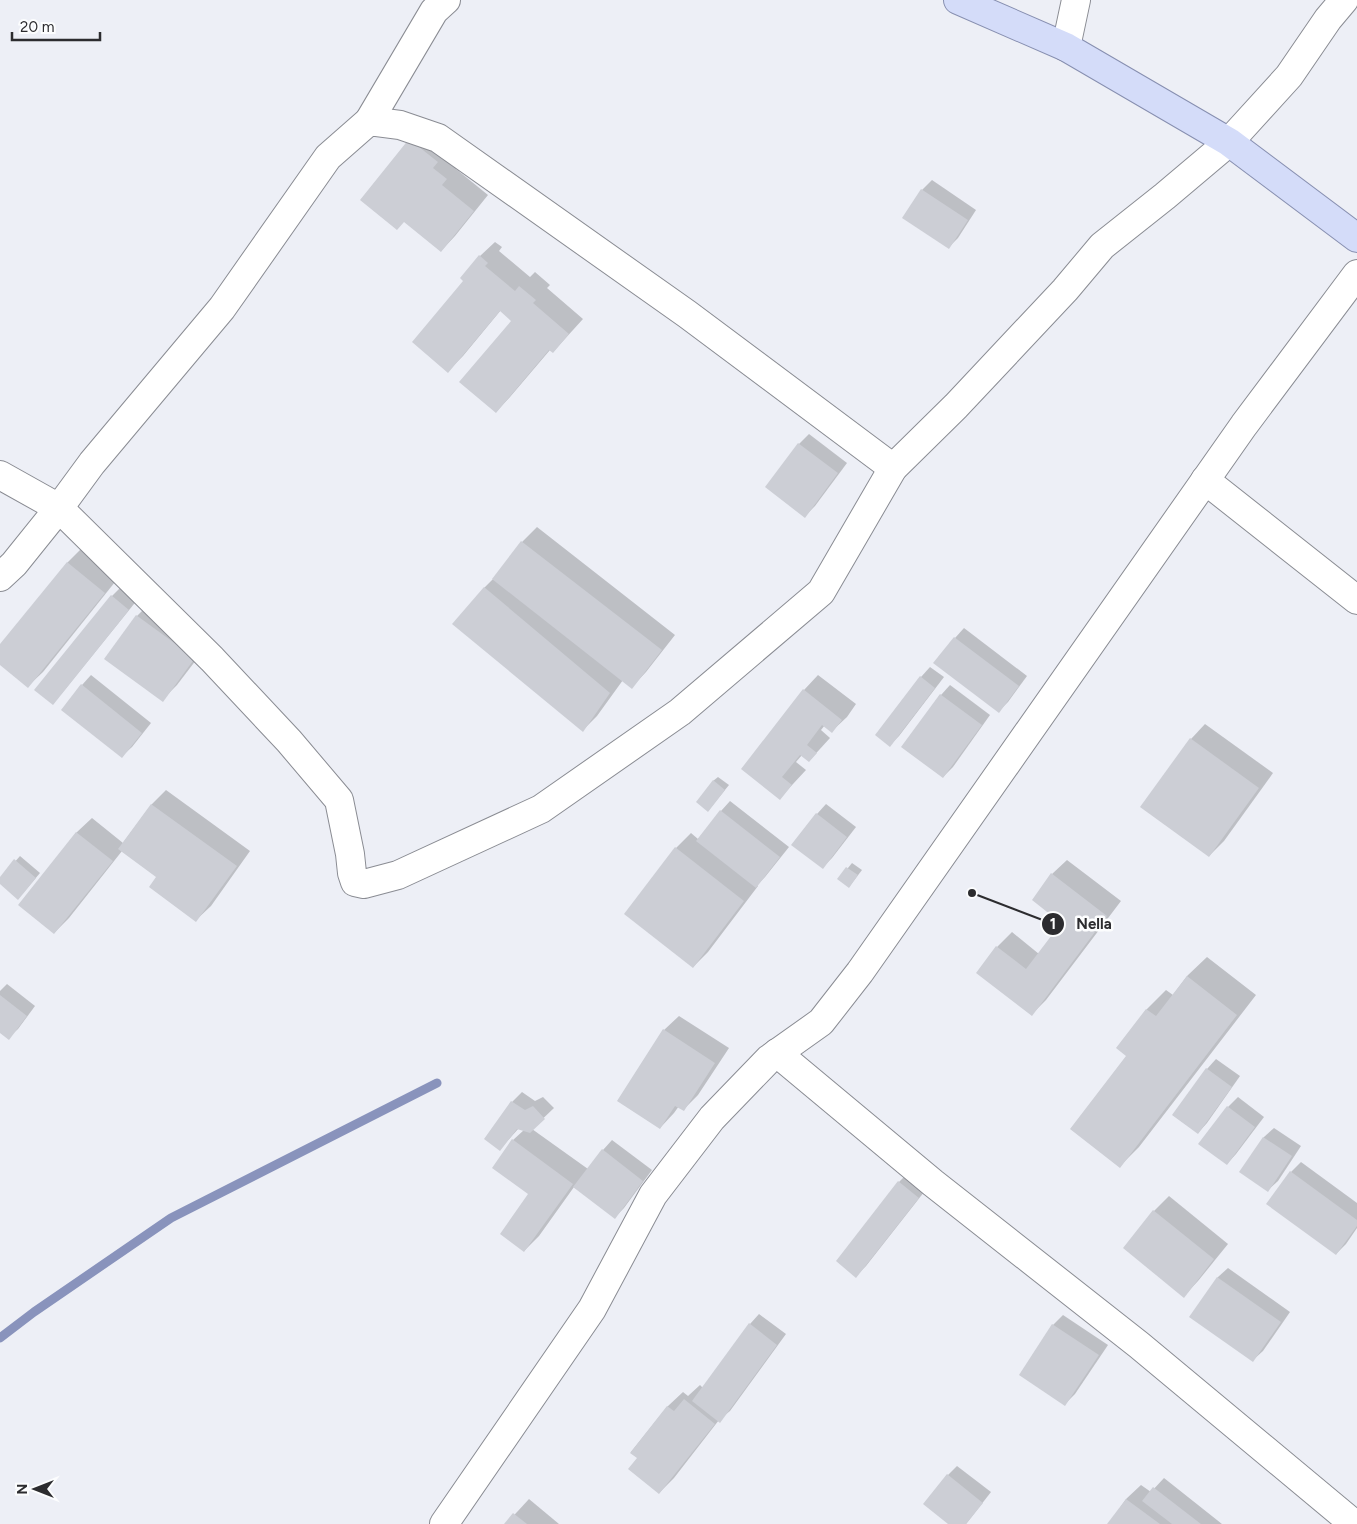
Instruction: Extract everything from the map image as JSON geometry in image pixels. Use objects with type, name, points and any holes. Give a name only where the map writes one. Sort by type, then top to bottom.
[{"type":"main road","points":[[958,0],[1066,47],[1229,142],[1357,238]]},
{"type":"street","points":[[0,577],[14,564],[92,463],[222,308],[328,157],[369,121],[434,12],[446,0]]},
{"type":"street","points":[[1066,47],[1076,0]]},
{"type":"street","points":[[0,475],[59,508],[212,659],[289,742],[339,800],[355,882],[364,884],[398,875],[541,809],[680,712],[820,592],[893,468],[956,406],[1066,290],[1102,246],[1229,142],[1289,76],[1344,0]]},
{"type":"street","points":[[369,121],[400,125],[438,138],[687,314],[893,468]]},
{"type":"street","points":[[444,1524],[592,1309],[652,1195],[712,1118],[769,1058],[820,1022],[860,972],[1244,425],[1357,274]]},
{"type":"street","points":[[1205,480],[1357,600]]},
{"type":"street","points":[[777,1053],[933,1183],[1139,1344],[1354,1524],[1357,1518]]},
{"type":"building","points":[[409,139],[438,162],[433,168],[447,179],[442,185],[474,211],[441,252],[404,222],[397,230],[360,200]]},
{"type":"building","points":[[921,189],[968,220],[949,249],[902,218]]},
{"type":"building","points":[[479,255],[488,263],[485,266],[515,291],[519,286],[536,300],[533,303],[569,334],[553,353],[549,350],[496,413],[459,382],[511,321],[500,311],[448,373],[412,342],[463,281],[460,278]]},
{"type":"building","points":[[798,443],[838,473],[805,518],[765,487]]},
{"type":"building","points":[[521,541],[662,650],[632,689],[492,579]]},
{"type":"building","points":[[67,562],[105,593],[28,688],[0,665],[0,644]]},
{"type":"building","points":[[484,587],[610,693],[583,732],[452,624]]},
{"type":"building","points":[[111,595],[129,610],[53,705],[34,690]]},
{"type":"building","points":[[136,615],[195,658],[163,702],[104,659]]},
{"type":"building","points":[[954,637],[1019,686],[999,713],[933,663]]},
{"type":"building","points":[[920,676],[935,688],[890,747],[875,735]]},
{"type":"building","points":[[81,684],[142,733],[122,758],[61,710]]},
{"type":"building","points":[[803,689],[842,720],[832,733],[822,725],[807,745],[817,753],[809,762],[800,755],[782,777],[792,785],[780,800],[741,769]]},
{"type":"building","points":[[940,694],[982,725],[943,778],[901,747]]},
{"type":"building","points":[[1190,738],[1259,788],[1209,857],[1140,807]]},
{"type":"building","points":[[713,780],[725,790],[708,812],[696,802]]},
{"type":"building","points":[[151,804],[237,866],[196,922],[149,887],[156,877],[118,849]]},
{"type":"building","points":[[720,810],[780,857],[756,888],[696,841]]},
{"type":"building","points":[[816,813],[847,837],[823,869],[791,845]]},
{"type":"building","points":[[76,832],[113,861],[54,934],[18,905]]},
{"type":"building","points":[[675,847],[744,901],[693,968],[624,914]]},
{"type":"building","points":[[14,859],[36,878],[18,900],[0,884],[0,877]]},
{"type":"building","points":[[846,867],[858,875],[849,888],[837,879]]},
{"type":"building","points":[[1051,873],[1107,916],[1032,1016],[976,973],[996,946],[1026,969],[1061,923],[1032,900]]},
{"type":"building","points":[[1187,976],[1237,1015],[1120,1168],[1070,1129],[1126,1056],[1116,1048],[1146,1009],[1156,1016]]},
{"type":"building","points":[[0,995],[27,1016],[9,1040],[0,1033]]},
{"type":"building","points":[[663,1029],[715,1063],[684,1111],[675,1106],[660,1129],[617,1101]]},
{"type":"building","points":[[1206,1068],[1232,1087],[1198,1134],[1172,1115]]},
{"type":"building","points":[[511,1101],[525,1110],[533,1106],[545,1119],[530,1133],[517,1129],[500,1151],[484,1139]]},
{"type":"building","points":[[1227,1106],[1255,1127],[1227,1165],[1198,1144]]},
{"type":"building","points":[[1263,1137],[1292,1156],[1268,1192],[1239,1172]]},
{"type":"building","points":[[512,1139],[573,1184],[524,1252],[500,1234],[528,1194],[492,1168]]},
{"type":"building","points":[[602,1149],[643,1181],[615,1219],[573,1187]]},
{"type":"building","points":[[1290,1171],[1357,1220],[1357,1226],[1336,1255],[1266,1204]]},
{"type":"building","points":[[898,1181],[919,1198],[856,1278],[836,1261]]},
{"type":"building","points":[[1153,1210],[1214,1259],[1184,1298],[1123,1248]]},
{"type":"building","points":[[1217,1277],[1281,1322],[1253,1362],[1189,1317]]},
{"type":"building","points":[[749,1323],[777,1345],[720,1423],[692,1401]]},
{"type":"building","points":[[1052,1324],[1099,1355],[1065,1406],[1019,1375]]},
{"type":"building","points":[[684,1399],[715,1424],[659,1494],[628,1469],[637,1458],[630,1453],[667,1406],[674,1411]]},
{"type":"building","points":[[947,1474],[983,1503],[966,1524],[948,1524],[923,1504]]},
{"type":"building","points":[[1153,1487],[1201,1524],[1172,1524],[1142,1501]]},
{"type":"building","points":[[1126,1499],[1160,1524],[1107,1524]]},
{"type":"building","points":[[513,1513],[527,1524],[504,1524]]},
{"type":"waterway","points":[[0,1338],[34,1312],[171,1218],[437,1083]]},
{"type":"place","name":"Nella","points":[[972,893]]}]
